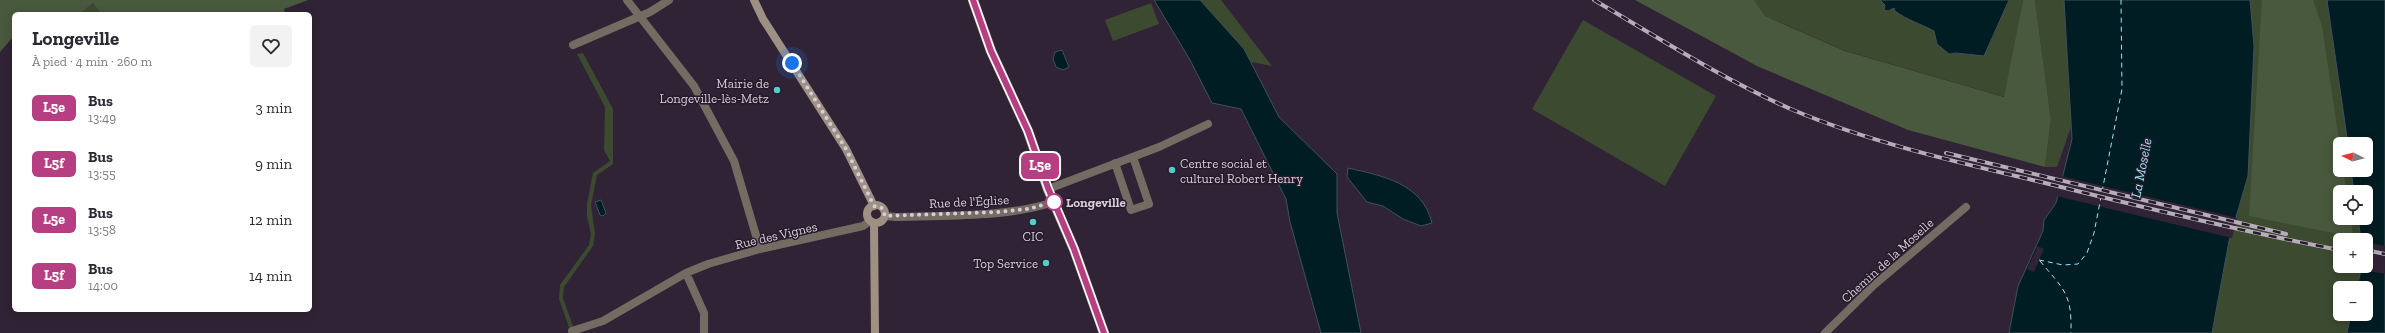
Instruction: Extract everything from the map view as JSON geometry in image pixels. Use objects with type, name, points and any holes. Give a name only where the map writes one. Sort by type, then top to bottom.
[{"type":"main road","points":[[973,0],[991,51],[1028,131],[1048,188],[1104,333]]},
{"type":"street","points":[[627,0],[694,86],[734,161],[760,249]]},
{"type":"street","points":[[573,46],[639,16],[669,0]]},
{"type":"street","points":[[754,0],[763,19],[846,149],[874,206],[882,208],[885,216],[880,222],[872,222]]},
{"type":"street","points":[[1048,188],[1133,157],[1208,124]]},
{"type":"street","points":[[1115,163],[1132,210],[1149,204],[1133,157]]},
{"type":"street","name":"Rue de l'Église","points":[[885,216],[997,212],[1028,209],[1054,202]]},
{"type":"street","points":[[874,206],[867,214],[872,222],[876,333]]},
{"type":"street","name":"Chemin de la Moselle","points":[[1825,333],[1874,286],[1966,207]]},
{"type":"street","name":"Rue des Vignes","points":[[572,331],[603,320],[686,273],[760,249],[816,238],[863,226],[872,222]]},
{"type":"street","points":[[686,273],[704,313],[704,333]]},
{"type":"shaded area","points":[[1200,0],[1221,0],[1272,66],[1251,62],[1244,49]]},
{"type":"shaded area","points":[[1754,0],[1880,0],[1885,5],[1895,8],[1895,11],[1904,17],[1934,31],[1937,44],[1949,54],[1980,54],[1989,46],[2009,0],[2023,0],[2005,97],[1846,51],[1765,16]]},
{"type":"shaded area","points":[[2035,0],[2064,0],[2071,127],[2057,167],[2045,167],[2051,120]]},
{"type":"shaded area","points":[[2250,0],[2327,0],[2347,137],[2333,137],[2333,177],[2352,177],[2353,185],[2333,185],[2333,225],[2359,225],[2360,233],[2333,233],[2333,273],[2360,273],[2359,281],[2333,281],[2333,321],[2350,321],[2347,333],[2212,333],[2229,241],[2248,176],[2254,46]]},
{"type":"shaded area","points":[[93,3],[100,12],[82,12]]},
{"type":"shaded area","points":[[1151,3],[1159,24],[1113,41],[1105,20]]},
{"type":"shaded area","points":[[1583,20],[1716,96],[1665,186],[1532,109]]},
{"type":"shaded area","points":[[583,53],[613,109],[613,164],[597,175],[591,205],[595,234],[593,246],[564,287],[563,298],[575,332],[571,333],[559,299],[560,285],[589,245],[591,234],[587,216],[587,204],[593,173],[610,161],[604,150],[605,107],[577,54]]},
{"type":"green space","points":[[0,0],[308,0],[284,9],[285,12],[100,12],[93,3],[82,12],[12,12],[12,38],[0,52]]},
{"type":"green space","points":[[1635,0],[1754,0],[1765,16],[1845,51],[2004,97],[2023,0],[2035,0],[2051,120],[2045,167],[1908,130],[1757,66]]},
{"type":"green space","points":[[2262,0],[2313,0],[2322,26],[2339,137],[2333,137],[2333,177],[2344,177],[2346,185],[2333,185],[2333,225],[2352,225],[2353,233],[2333,233],[2249,216]]},
{"type":"water","points":[[1154,0],[1200,0],[1244,49],[1279,117],[1337,174],[1337,213],[1361,333],[1321,333],[1290,222],[1286,199],[1241,109],[1212,103],[1190,60]]},
{"type":"water","points":[[1880,0],[2009,0],[1984,56],[1956,53],[1949,54],[1937,44],[1934,31],[1904,17],[1895,11],[1894,8],[1888,11],[1884,10],[1885,5]]},
{"type":"water","name":"La Moselle","points":[[2064,0],[2250,0],[2254,46],[2248,176],[2229,241],[2212,333],[2009,333],[2018,286],[2043,231],[2044,220],[2056,203],[2072,139]]},
{"type":"water","points":[[2327,0],[2385,0],[2385,333],[2347,333],[2350,321],[2373,321],[2373,281],[2359,281],[2360,273],[2373,273],[2373,233],[2360,233],[2359,225],[2373,225],[2373,185],[2353,185],[2352,177],[2373,177],[2373,137],[2347,137]]},
{"type":"water","points":[[1062,50],[1069,67],[1063,70],[1056,67],[1053,59],[1055,52]]},
{"type":"water","points":[[1348,168],[1387,178],[1410,190],[1420,199],[1427,209],[1432,223],[1421,226],[1403,219],[1383,206],[1367,202],[1347,177]]},
{"type":"water","points":[[601,200],[606,213],[603,216],[600,215],[595,202]]},
{"type":"pier","points":[[2061,176],[2237,218],[2232,238],[2056,196]]},
{"type":"pier","points":[[2373,243],[2385,246],[2385,274],[2373,272]]},
{"type":"pier","points":[[2038,246],[2044,249],[2034,272],[2027,269]]},
{"type":"ferry route","points":[[2039,260],[2063,265],[2078,264],[2087,253],[2094,233],[2122,89],[2121,0]]},
{"type":"ferry route","points":[[2040,261],[2065,293],[2070,309],[2071,333]]},
{"type":"railway","points":[[1594,0],[1742,86],[1793,110],[1823,122],[1884,142],[1946,159],[2228,227],[2333,249]]},
{"type":"railway","points":[[1946,153],[2286,234]]},
{"type":"railway","points":[[2373,251],[2385,254]]},
{"type":"bus line","name":"L5e","points":[[973,0],[991,51],[1015,106],[1023,118],[1048,188],[1074,249],[1104,333]]},
{"type":"place","name":"Mairie de Longeville-lès-Metz","points":[[777,90]]},
{"type":"place","name":"Centre social et culturel Robert Henry","points":[[1172,170]]},
{"type":"place","name":"Longeville","points":[[1054,202]]},
{"type":"place","name":"CIC","points":[[1033,222]]},
{"type":"place","name":"Top Service","points":[[1046,263]]},
{"type":"route","points":[[792,63],[846,149],[863,179],[874,206],[880,206],[884,210],[885,216],[896,217],[997,212],[1037,208],[1054,202]]}]
